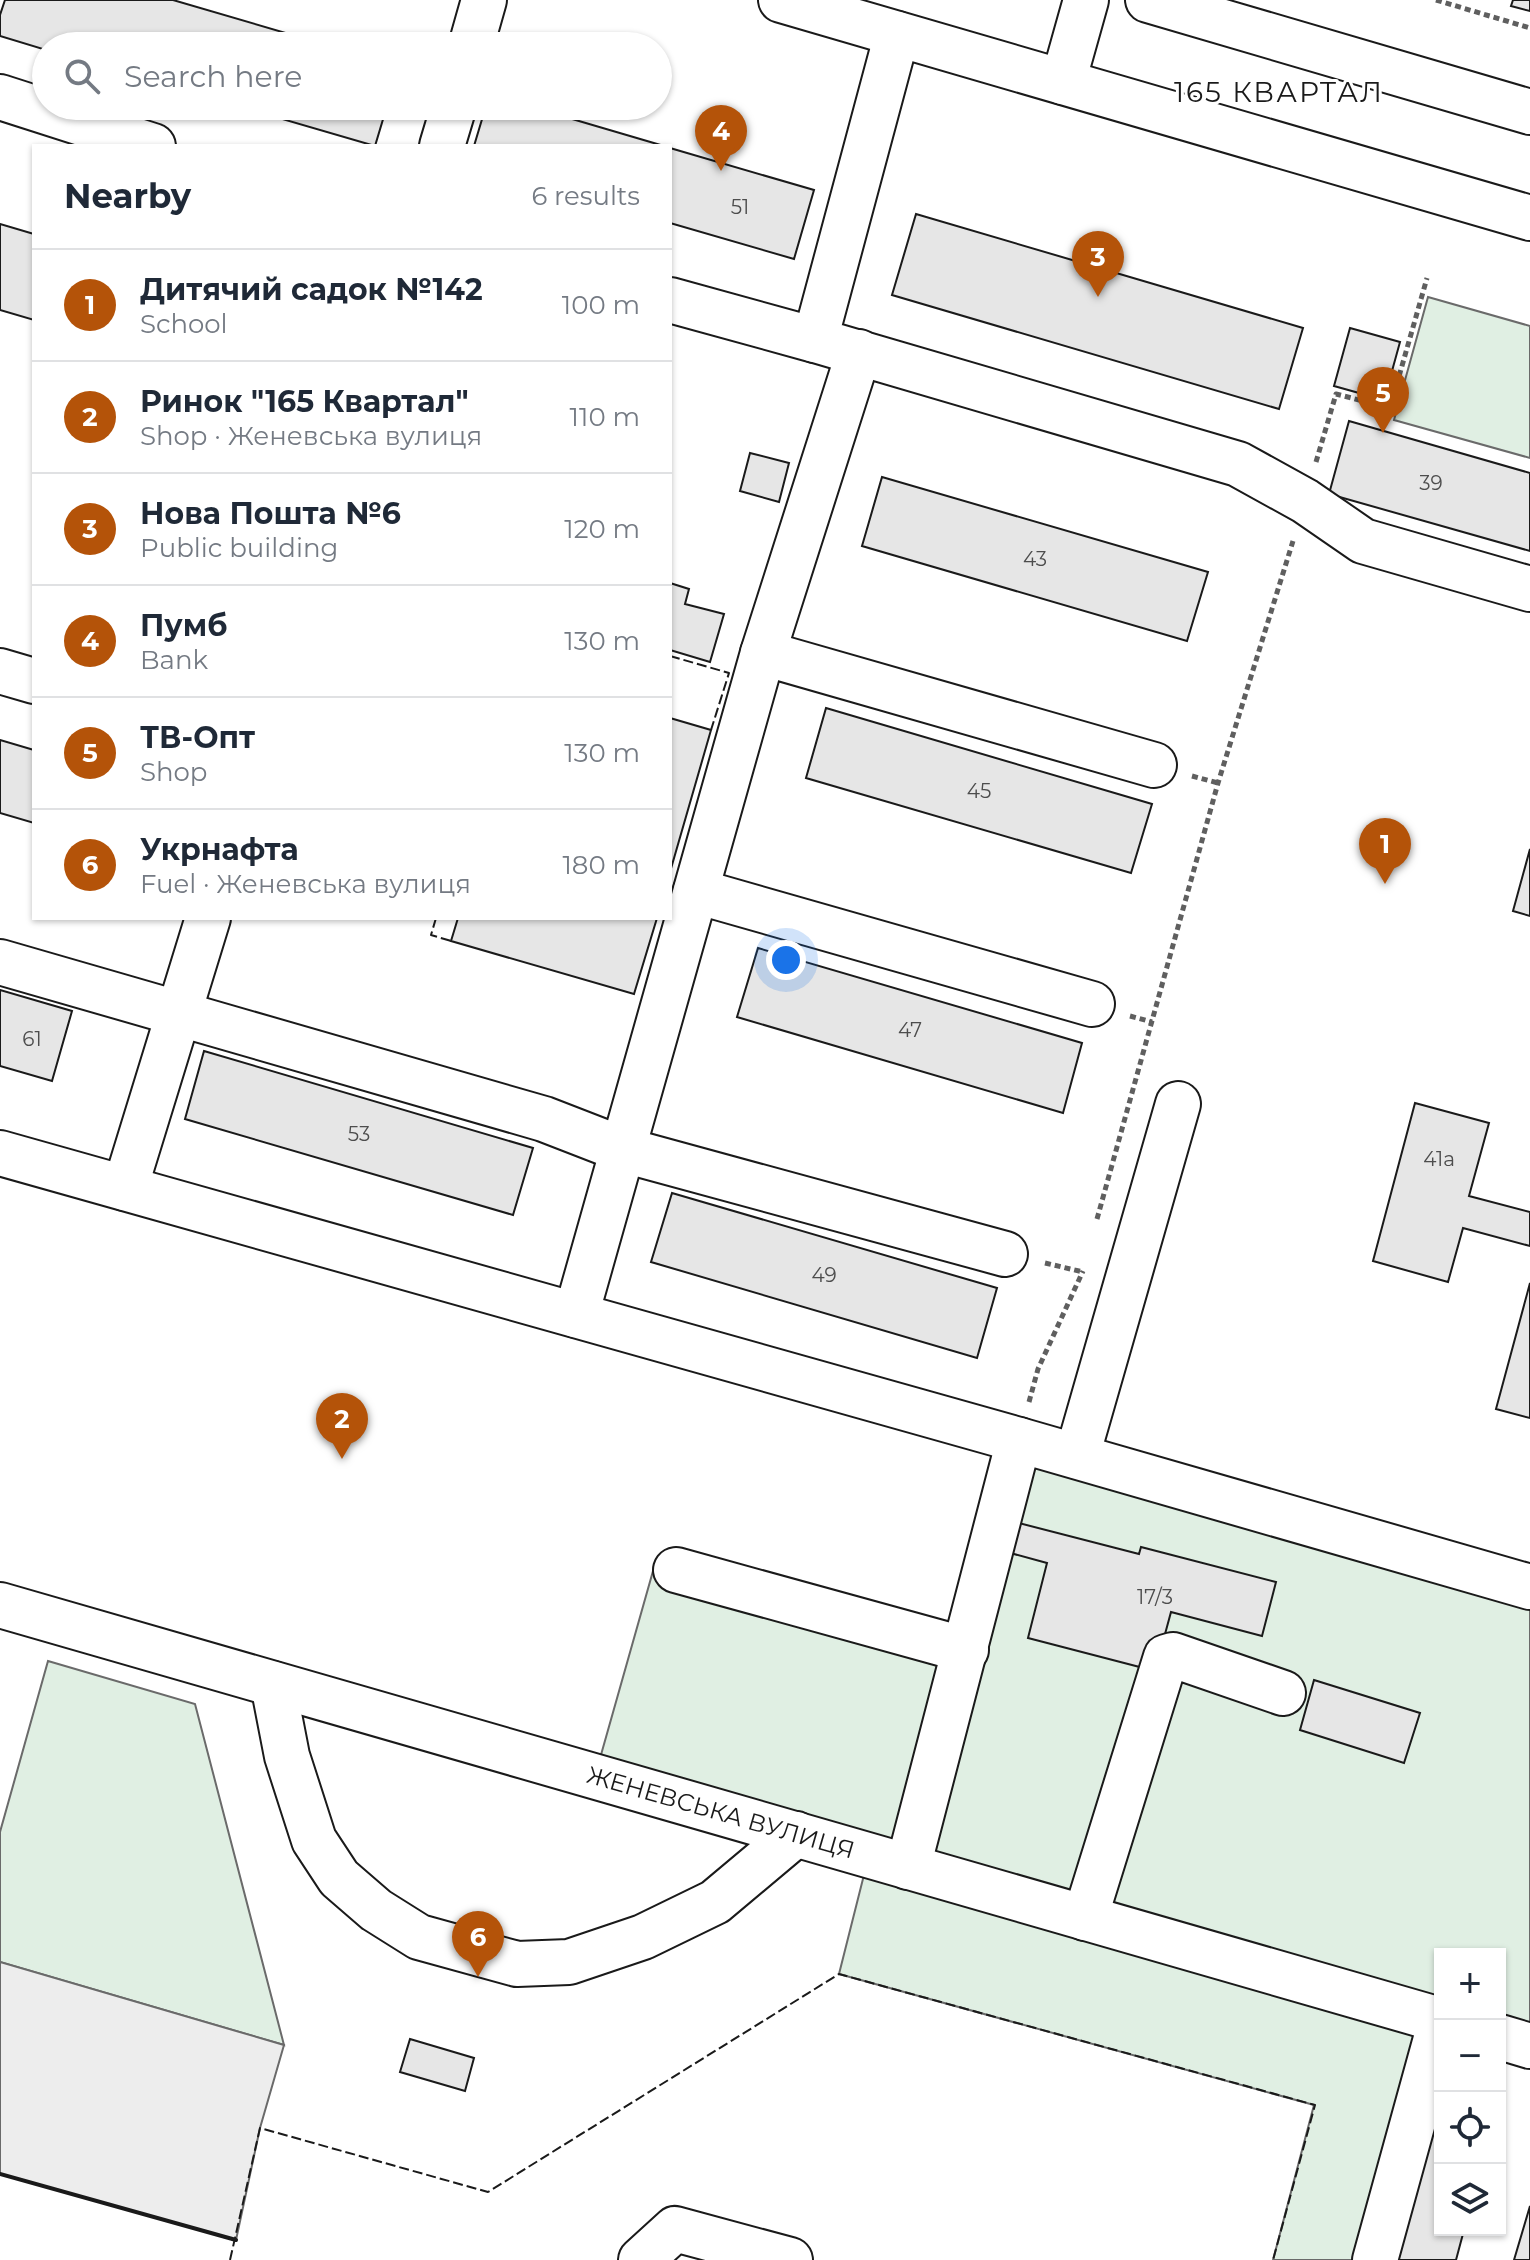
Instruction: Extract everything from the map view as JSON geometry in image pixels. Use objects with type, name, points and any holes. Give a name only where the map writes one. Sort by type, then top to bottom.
[{"type":"street","points":[[475,32],[484,0]]},
{"type":"street","points":[[781,0],[1530,218]]},
{"type":"street","points":[[1063,82],[1086,0]]},
{"type":"street","points":[[1148,0],[1530,112]]},
{"type":"street","points":[[815,340],[897,34]]},
{"type":"street","points":[[0,97],[32,107]]},
{"type":"street","points":[[72,120],[147,144]]},
{"type":"street","points":[[443,144],[450,120]]},
{"type":"street","points":[[672,301],[859,352],[1238,464],[1305,501],[1363,541],[1530,589]]},
{"type":"street","points":[[576,1315],[763,653],[859,352]]},
{"type":"street","points":[[763,653],[1154,765]]},
{"type":"street","points":[[0,671],[32,680]]},
{"type":"street","points":[[696,891],[1092,1004]]},
{"type":"street","points":[[125,1188],[207,920]]},
{"type":"street","points":[[0,962],[544,1119],[624,1150],[1005,1254]]},
{"type":"street","points":[[1077,1456],[1178,1104]]},
{"type":"street","points":[[0,1153],[1077,1456],[1530,1587]]},
{"type":"street","points":[[908,1867],[1019,1440]]},
{"type":"street","points":[[676,1570],[966,1650]]},
{"type":"street","name":"ЖЕНЕВСЬКА ВУЛИЦЯ","points":[[0,1605],[1434,2020]]},
{"type":"street","points":[[1085,1918],[1166,1657],[1173,1655],[1283,1693]]},
{"type":"street","points":[[273,1684],[287,1756],[314,1840],[339,1878],[376,1910],[419,1937],[517,1964],[569,1962],[643,1937],[715,1902],[796,1834]]},
{"type":"street","points":[[1506,2039],[1530,2046]]},
{"type":"street","points":[[1375,2260],[1434,2044]]},
{"type":"street","points":[[641,2260],[675,2229],[790,2260]]},
{"type":"path","points":[[1436,0],[1530,28]]},
{"type":"path","points":[[1095,1228],[1218,783],[1336,394],[1390,408],[1427,278]]},
{"type":"path","points":[[1019,1440],[1038,1369],[1087,1257]]},
{"type":"green space","points":[[1428,297],[1530,326],[1530,458],[1394,420]]},
{"type":"green space","points":[[1019,1440],[1530,1587],[1530,2046],[1506,2039],[1506,1948],[1434,1948],[1434,2046],[1375,2260],[1273,2260],[1314,2105],[839,1974],[869,1855],[595,1776],[655,1564],[966,1649]]},
{"type":"green space","points":[[48,1661],[195,1704],[284,2045],[0,1962],[0,1832]]},
{"type":"shaded area","points":[[0,1962],[284,2045],[260,2128],[236,2240],[0,2174]]},
{"type":"building","points":[[5,0],[173,0],[282,32],[32,32],[32,46],[0,36],[0,15]]},
{"type":"building","points":[[1513,0],[1530,0],[1530,11],[1511,6]]},
{"type":"building","points":[[286,120],[383,120],[376,144]]},
{"type":"building","points":[[482,120],[576,120],[657,144],[475,144]]},
{"type":"building","points":[[672,149],[814,190],[794,259],[672,224]]},
{"type":"building","points":[[916,214],[1303,328],[1279,409],[892,295]]},
{"type":"building","points":[[0,224],[32,233],[32,319],[0,310]]},
{"type":"building","points":[[1350,328],[1400,342],[1384,400],[1334,386]]},
{"type":"building","points":[[1349,421],[1530,473],[1530,551],[1329,494]]},
{"type":"building","points":[[750,453],[789,463],[779,502],[740,491]]},
{"type":"building","points":[[882,477],[1208,572],[1187,641],[862,546]]},
{"type":"building","points":[[672,584],[689,589],[685,604],[724,614],[710,662],[672,651]]},
{"type":"building","points":[[826,708],[1152,804],[1131,873],[806,778]]},
{"type":"building","points":[[672,719],[711,730],[672,865]]},
{"type":"building","points":[[0,740],[32,749],[32,822],[0,813]]},
{"type":"building","points":[[1530,849],[1530,916],[1513,911]]},
{"type":"building","points":[[457,920],[656,920],[634,994],[451,941]]},
{"type":"building","points":[[758,948],[1082,1043],[1063,1113],[737,1017]]},
{"type":"building","points":[[0,990],[72,1011],[52,1081],[0,1066]]},
{"type":"building","points":[[204,1051],[533,1148],[513,1215],[185,1119]]},
{"type":"building","points":[[1415,1103],[1489,1123],[1469,1196],[1530,1212],[1530,1246],[1463,1228],[1448,1282],[1373,1261]]},
{"type":"building","points":[[672,1193],[997,1288],[977,1358],[651,1262]]},
{"type":"building","points":[[1530,1283],[1530,1418],[1496,1409]]},
{"type":"building","points":[[1011,1521],[1139,1554],[1141,1547],[1276,1582],[1262,1636],[1171,1612],[1155,1671],[1028,1638],[1047,1563],[1003,1551]]},
{"type":"building","points":[[1314,1680],[1420,1713],[1404,1763],[1300,1730]]},
{"type":"building","points":[[410,2039],[474,2058],[465,2091],[400,2072]]},
{"type":"building","points":[[1429,2133],[1434,2134],[1434,2236],[1462,2236],[1456,2260],[1395,2260]]},
{"type":"building","points":[[1530,2206],[1530,2260],[1514,2260]]},
{"type":"fence","points":[[672,657],[729,673],[711,730]]},
{"type":"fence","points":[[435,920],[431,935],[451,941]]},
{"type":"fence","points":[[230,2260],[260,2128],[488,2192],[839,1974],[1315,2105],[1273,2260]]},
{"type":"wall","points":[[0,2174],[236,2240]]},
{"type":"place","name":"Пумб","points":[[721,171]]},
{"type":"place","name":"Нова Пошта №6","points":[[1098,297]]},
{"type":"place","name":"ТВ-Опт","points":[[1383,433]]},
{"type":"place","name":"Дитячий садок №142","points":[[1385,884]]},
{"type":"place","name":"Ринок \"165 Квартал\"","points":[[342,1459]]},
{"type":"place","name":"Укрнафта","points":[[478,1977]]},
{"type":"district","name":"165 КВАРТАЛ","points":[[1279,92]]}]
